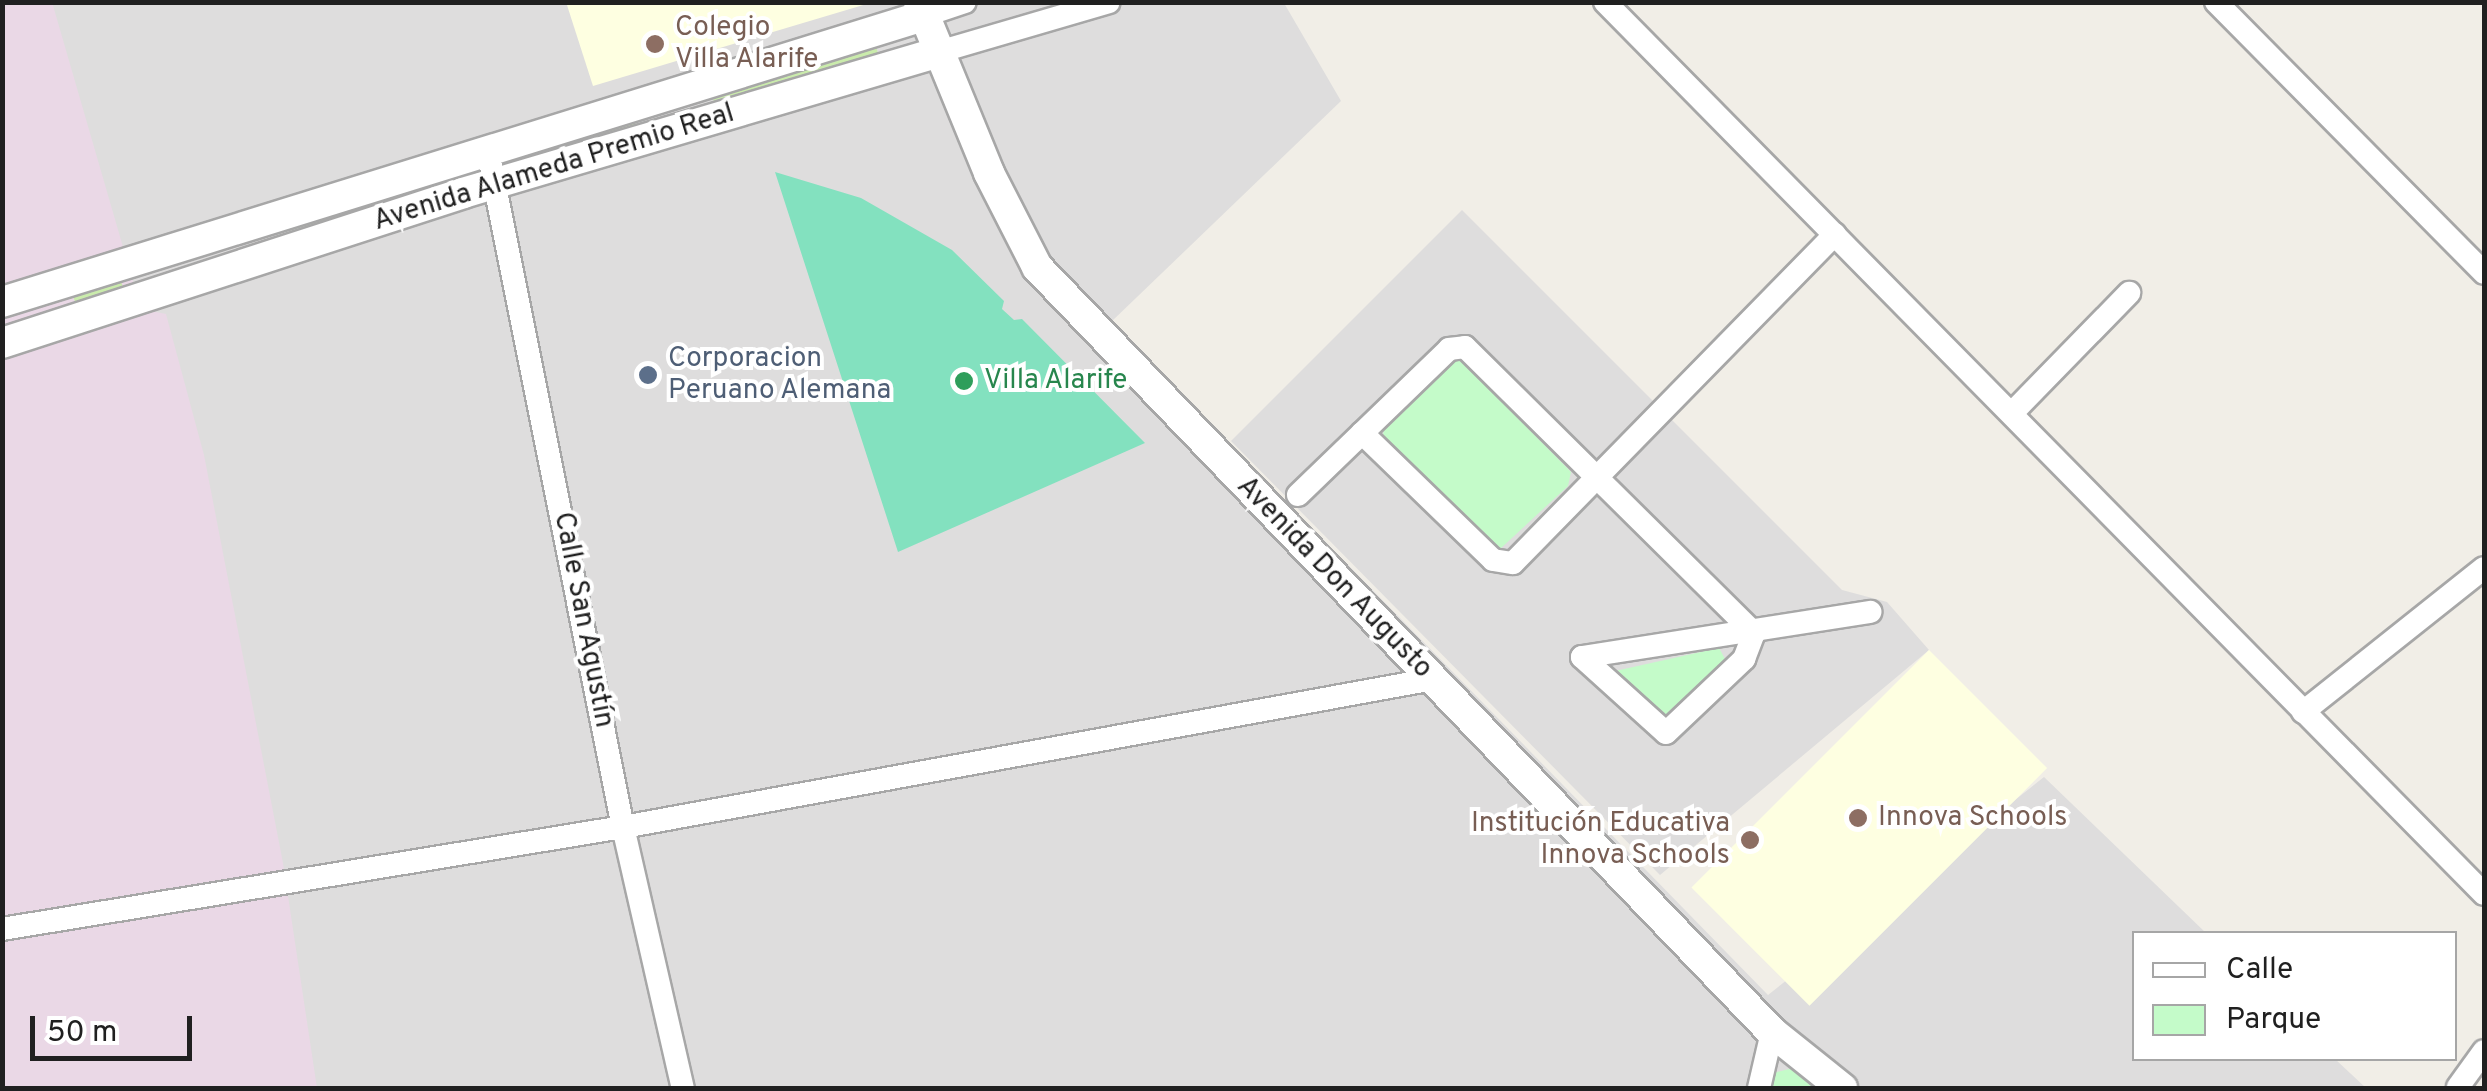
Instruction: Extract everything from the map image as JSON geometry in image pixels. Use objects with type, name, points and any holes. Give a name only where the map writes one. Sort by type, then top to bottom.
[{"type":"street","name":"Avenida Alameda Premio Real","points":[[2,302],[665,98],[921,9],[965,2]]},
{"type":"street","name":"Avenida Alameda Premio Real","points":[[2,343],[496,184],[1109,2]]},
{"type":"street","points":[[1605,2],[2484,894]]},
{"type":"street","points":[[2216,2],[2484,273]]},
{"type":"street","name":"Avenida Don Augusto","points":[[921,9],[936,53],[1037,267],[1772,1032],[1842,1088]]},
{"type":"street","points":[[665,98],[677,130]]},
{"type":"street","name":"Calle San Agustín","points":[[488,151],[623,827],[683,1088]]},
{"type":"street","points":[[1362,433],[1504,566],[1835,234]]},
{"type":"street","points":[[146,258],[158,293]]},
{"type":"street","points":[[36,292],[49,328]]},
{"type":"street","points":[[2012,413],[2129,292]]},
{"type":"street","points":[[1298,495],[1449,349],[1465,346],[1754,633]]},
{"type":"street","points":[[2303,712],[2484,568]]},
{"type":"street","points":[[1754,633],[1744,659],[1666,733],[1582,657],[1870,612]]},
{"type":"street","points":[[2,929],[623,827],[1433,679]]},
{"type":"street","points":[[1759,1088],[1772,1032]]},
{"type":"street","points":[[2457,1088],[2484,1050]]},
{"type":"street","points":[[2457,1088],[2484,1072]]},
{"type":"shaded area","points":[[52,2],[141,309],[166,314],[204,455],[283,863],[317,1088],[3,1088],[2,3]]},
{"type":"shaded area","name":"Colegio Villa Alarife","points":[[566,2],[870,2],[870,3],[593,86]]},
{"type":"shaded area","points":[[2,3],[1284,3],[1341,101],[1111,322],[1768,995],[2044,777],[2204,931],[2132,931],[2132,1061],[2337,1061],[2366,1088],[3,1088]]},
{"type":"shaded area","points":[[1462,210],[1842,590],[1887,602],[1929,650],[1660,875],[1231,441]]},
{"type":"shaded area","name":"Innova Schools","points":[[1929,650],[2047,768],[1809,1006],[1691,888]]},
{"type":"green space","points":[[874,40],[878,53],[715,103],[710,90]]},
{"type":"green space","points":[[632,114],[637,128],[536,165],[531,151]]},
{"type":"green space","name":"Villa Alarife","points":[[775,172],[861,198],[952,250],[1004,301],[1002,309],[1014,320],[1022,319],[1145,443],[898,552]]},
{"type":"green space","points":[[442,173],[446,188],[181,259],[177,244]]},
{"type":"green space","points":[[118,274],[123,287],[76,305],[71,292]]},
{"type":"green space","points":[[1458,358],[1571,472],[1568,486],[1500,549],[1383,437],[1384,425]]},
{"type":"green space","points":[[1719,648],[1725,659],[1663,719],[1615,671]]},
{"type":"green space","points":[[1797,1070],[1821,1088],[1766,1088],[1773,1073]]},
{"type":"place","name":"Colegio Villa Alarife","points":[[655,44]]},
{"type":"place","name":"Corporacion Peruano Alemana","points":[[648,375]]},
{"type":"place","name":"Villa Alarife","points":[[964,381]]},
{"type":"place","name":"Innova Schools","points":[[1858,818]]},
{"type":"place","name":"Institución Educativa Innova Schools","points":[[1750,840]]}]
